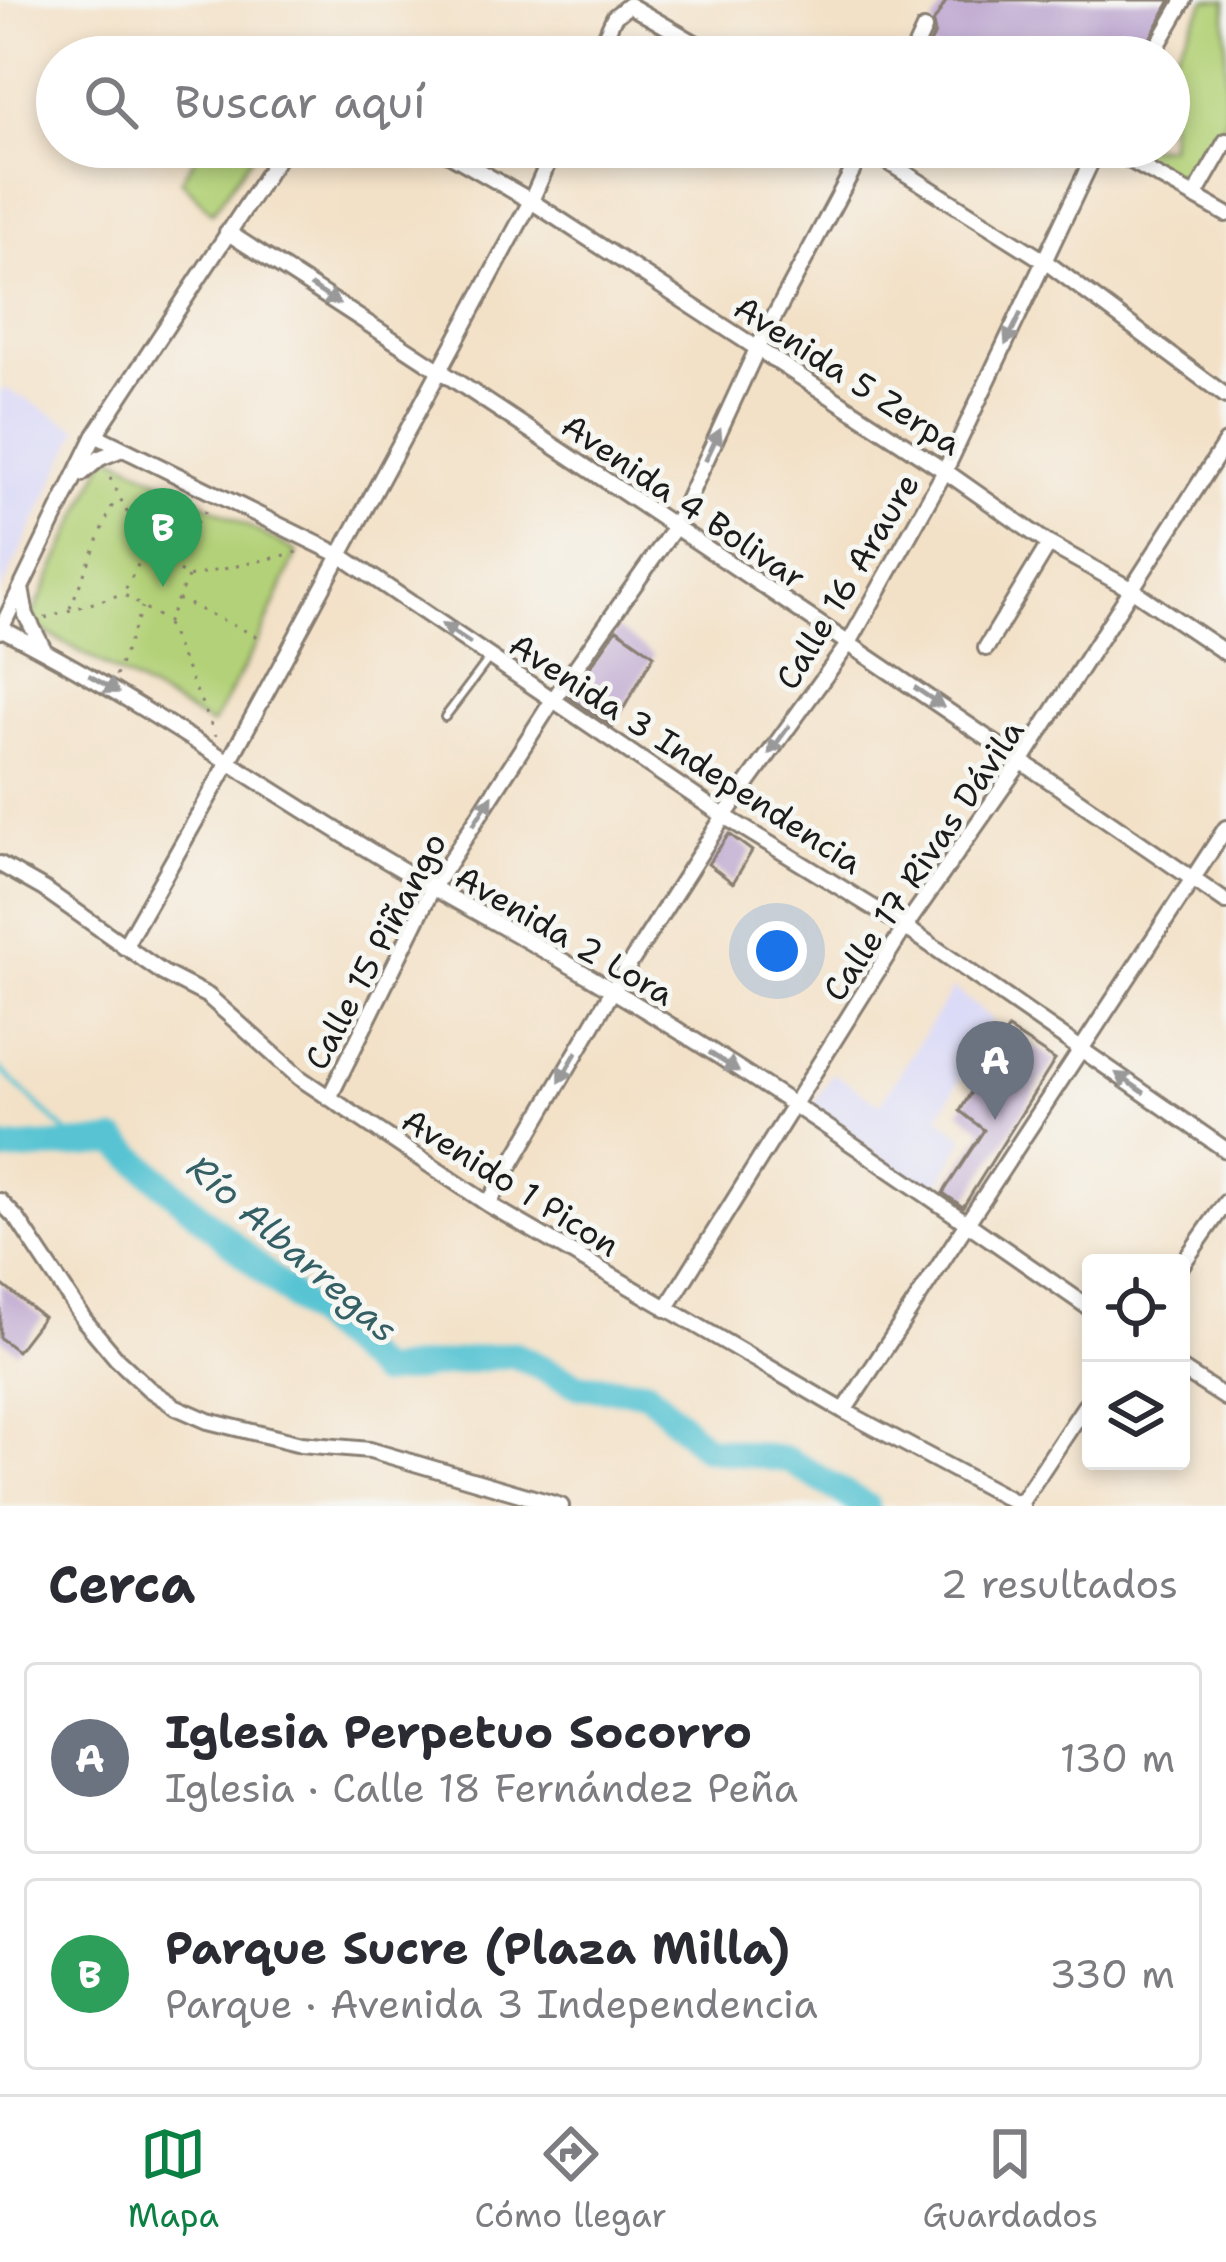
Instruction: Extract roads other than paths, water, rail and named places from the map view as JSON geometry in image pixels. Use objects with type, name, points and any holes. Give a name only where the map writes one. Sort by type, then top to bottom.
[{"type":"street","points":[[1163,36],[1184,0]]},
{"type":"street","points":[[605,36],[614,17],[629,4],[685,36]]},
{"type":"street","points":[[921,36],[924,29]]},
{"type":"street","points":[[1194,196],[1226,141]]},
{"type":"street","points":[[0,629],[95,435],[270,168]]},
{"type":"street","name":"Avenida 5 Zerpa","points":[[474,168],[758,347],[1048,544],[1134,591],[1226,653]]},
{"type":"street","points":[[124,947],[227,765],[546,168]]},
{"type":"street","name":"Calle 15 Piñango","points":[[328,1098],[432,889],[553,700],[675,527],[758,347],[854,168]]},
{"type":"street","points":[[898,168],[1046,262],[1226,396]]},
{"type":"street","name":"Calle 16 Araure","points":[[488,1204],[613,990],[724,816],[849,643],[945,471],[1092,168]]},
{"type":"street","points":[[1141,168],[1226,214]]},
{"type":"street","name":"Avenida 4 Bolivar","points":[[226,232],[849,643],[1226,902]]},
{"type":"street","name":"Avenida 3 Independencia","points":[[95,435],[340,555],[724,816],[905,926],[1226,1150]]},
{"type":"street","name":"Calle 17 Rivas Dávila","points":[[666,1309],[905,926],[1022,760],[1226,442]]},
{"type":"street","points":[[70,487],[92,463],[122,448]]},
{"type":"street","points":[[986,648],[1048,544]]},
{"type":"street","points":[[21,589],[29,622],[45,652]]},
{"type":"street","name":"Avenida 2 Lora","points":[[0,629],[111,688],[227,765],[432,889],[613,990],[795,1107],[1082,1303]]},
{"type":"street","points":[[844,1411],[1226,828]]},
{"type":"street","name":"Avenido 1 Picon","points":[[0,864],[218,1003],[269,1053],[328,1098],[488,1204],[844,1411],[1020,1505]]},
{"type":"street","points":[[0,1202],[18,1220],[85,1321],[117,1359],[176,1407],[208,1421],[301,1444],[358,1446],[561,1506]]},
{"type":"street","points":[[1189,1254],[1226,1202]]},
{"type":"street","points":[[1190,1375],[1226,1398]]},
{"type":"street","points":[[1020,1505],[1082,1410]]},
{"type":"lane","points":[[445,717],[490,658]]},
{"type":"waterway","points":[[0,1069],[80,1145]]},
{"type":"waterway","name":"Río Albarregas","points":[[0,1150],[116,1142],[380,1373],[513,1354],[579,1386],[646,1391],[705,1448],[788,1460],[866,1506]]},
{"type":"place","name":"Parque Sucre (Plaza Milla)","points":[[163,587]]},
{"type":"place","name":"Iglesia Perpetuo Socorro","points":[[995,1120]]}]
